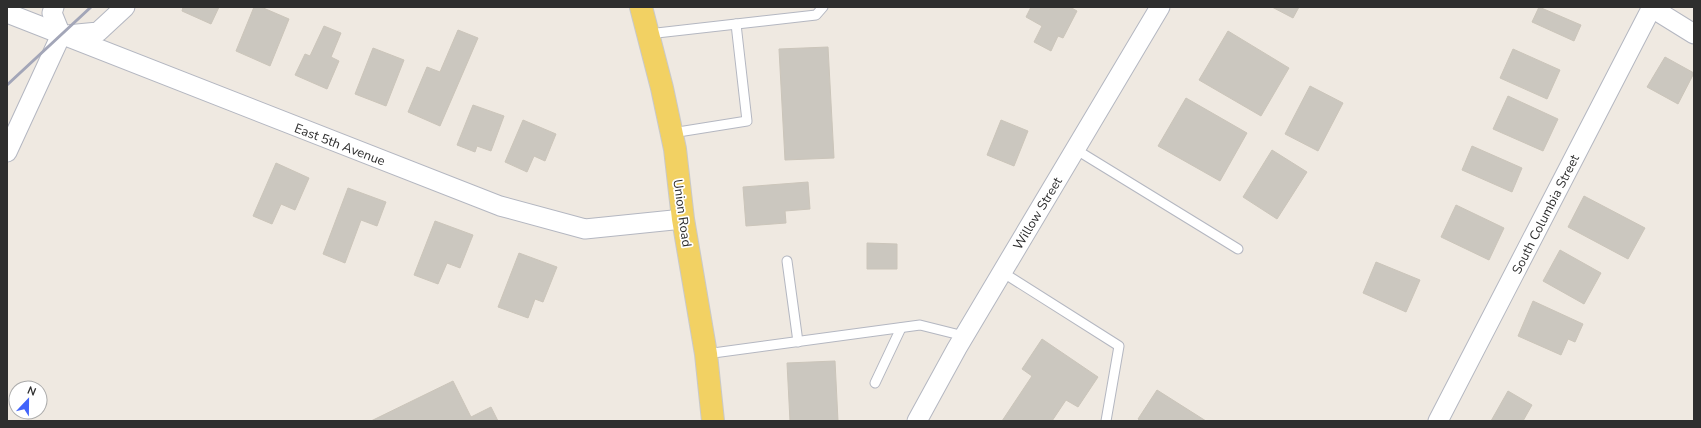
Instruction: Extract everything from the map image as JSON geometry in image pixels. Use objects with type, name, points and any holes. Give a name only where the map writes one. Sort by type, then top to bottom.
[{"type":"main road","name":"Union Road","points":[[641,7],[672,133],[683,219],[706,354],[713,421]]},
{"type":"street","points":[[7,152],[61,35],[52,13],[54,7]]},
{"type":"street","points":[[61,35],[98,32],[125,7]]},
{"type":"street","name":"Willow Street","points":[[917,421],[964,336],[1160,7]]},
{"type":"street","points":[[1652,7],[1694,34]]},
{"type":"street","name":"South Columbia Street","points":[[1438,421],[1652,7]]},
{"type":"street","name":"East 5th Avenue","points":[[7,13],[500,206],[585,229],[683,219]]},
{"type":"lane","points":[[648,34],[816,15],[823,7]]},
{"type":"lane","points":[[672,133],[747,121],[736,24]]},
{"type":"lane","points":[[1076,149],[1238,250]]},
{"type":"lane","points":[[787,261],[798,342]]},
{"type":"lane","points":[[1002,272],[1119,346],[1106,421]]},
{"type":"lane","points":[[706,354],[920,325],[964,336]]},
{"type":"lane","points":[[875,384],[901,328]]},
{"type":"building","points":[[183,7],[219,7],[211,24],[182,11]]},
{"type":"building","points":[[254,7],[261,7],[289,19],[270,66],[236,51]]},
{"type":"building","points":[[1031,7],[1070,7],[1077,11],[1063,38],[1058,36],[1051,51],[1034,42],[1042,26],[1026,17]]},
{"type":"building","points":[[1272,7],[1299,7],[1293,18]]},
{"type":"building","points":[[1539,7],[1581,25],[1574,41],[1532,22]]},
{"type":"building","points":[[324,26],[341,33],[331,57],[339,61],[327,89],[295,75],[305,54],[310,56]]},
{"type":"building","points":[[458,30],[478,38],[440,126],[408,112],[427,67],[440,72]]},
{"type":"building","points":[[1228,31],[1289,68],[1261,116],[1199,80]]},
{"type":"building","points":[[828,47],[834,158],[785,160],[779,49]]},
{"type":"building","points":[[373,48],[404,60],[386,106],[355,94]]},
{"type":"building","points":[[1513,49],[1560,70],[1547,99],[1500,78]]},
{"type":"building","points":[[1665,57],[1694,73],[1678,104],[1647,87]]},
{"type":"building","points":[[1310,86],[1343,103],[1318,151],[1285,134]]},
{"type":"building","points":[[1508,96],[1558,119],[1543,151],[1493,129]]},
{"type":"building","points":[[1186,98],[1247,133],[1220,181],[1158,146]]},
{"type":"building","points":[[473,105],[504,116],[491,151],[477,146],[475,152],[457,145]]},
{"type":"building","points":[[523,120],[556,134],[545,161],[534,156],[527,172],[505,162]]},
{"type":"building","points":[[1001,120],[1028,131],[1014,166],[987,155]]},
{"type":"building","points":[[1472,146],[1522,168],[1512,192],[1462,170]]},
{"type":"building","points":[[1272,150],[1307,172],[1277,219],[1243,197]]},
{"type":"building","points":[[276,163],[309,178],[295,210],[281,204],[272,224],[253,216]]},
{"type":"building","points":[[808,182],[810,209],[785,211],[786,223],[746,226],[743,187]]},
{"type":"building","points":[[348,188],[386,202],[377,226],[361,220],[345,263],[323,254]]},
{"type":"building","points":[[1584,196],[1645,228],[1628,259],[1568,227]]},
{"type":"building","points":[[1456,205],[1504,228],[1489,260],[1441,237]]},
{"type":"building","points":[[435,221],[473,235],[460,268],[447,263],[438,284],[414,275]]},
{"type":"building","points":[[867,243],[897,244],[897,269],[867,269]]},
{"type":"building","points":[[1560,250],[1601,273],[1584,304],[1543,281]]},
{"type":"building","points":[[519,253],[557,267],[543,302],[535,299],[528,318],[498,307]]},
{"type":"building","points":[[1376,262],[1420,280],[1406,312],[1363,293]]},
{"type":"building","points":[[1533,301],[1583,324],[1575,342],[1568,339],[1561,355],[1518,336]]},
{"type":"building","points":[[1042,339],[1098,377],[1078,407],[1066,400],[1052,421],[1002,421],[1032,376],[1022,369]]},
{"type":"building","points":[[835,361],[838,421],[790,421],[787,363]]},
{"type":"building","points":[[453,381],[471,417],[491,407],[498,421],[371,421]]},
{"type":"building","points":[[1157,390],[1206,421],[1141,421],[1138,419]]},
{"type":"building","points":[[1508,391],[1532,405],[1523,421],[1491,421]]},
{"type":"railway","points":[[7,85],[91,7]]}]
